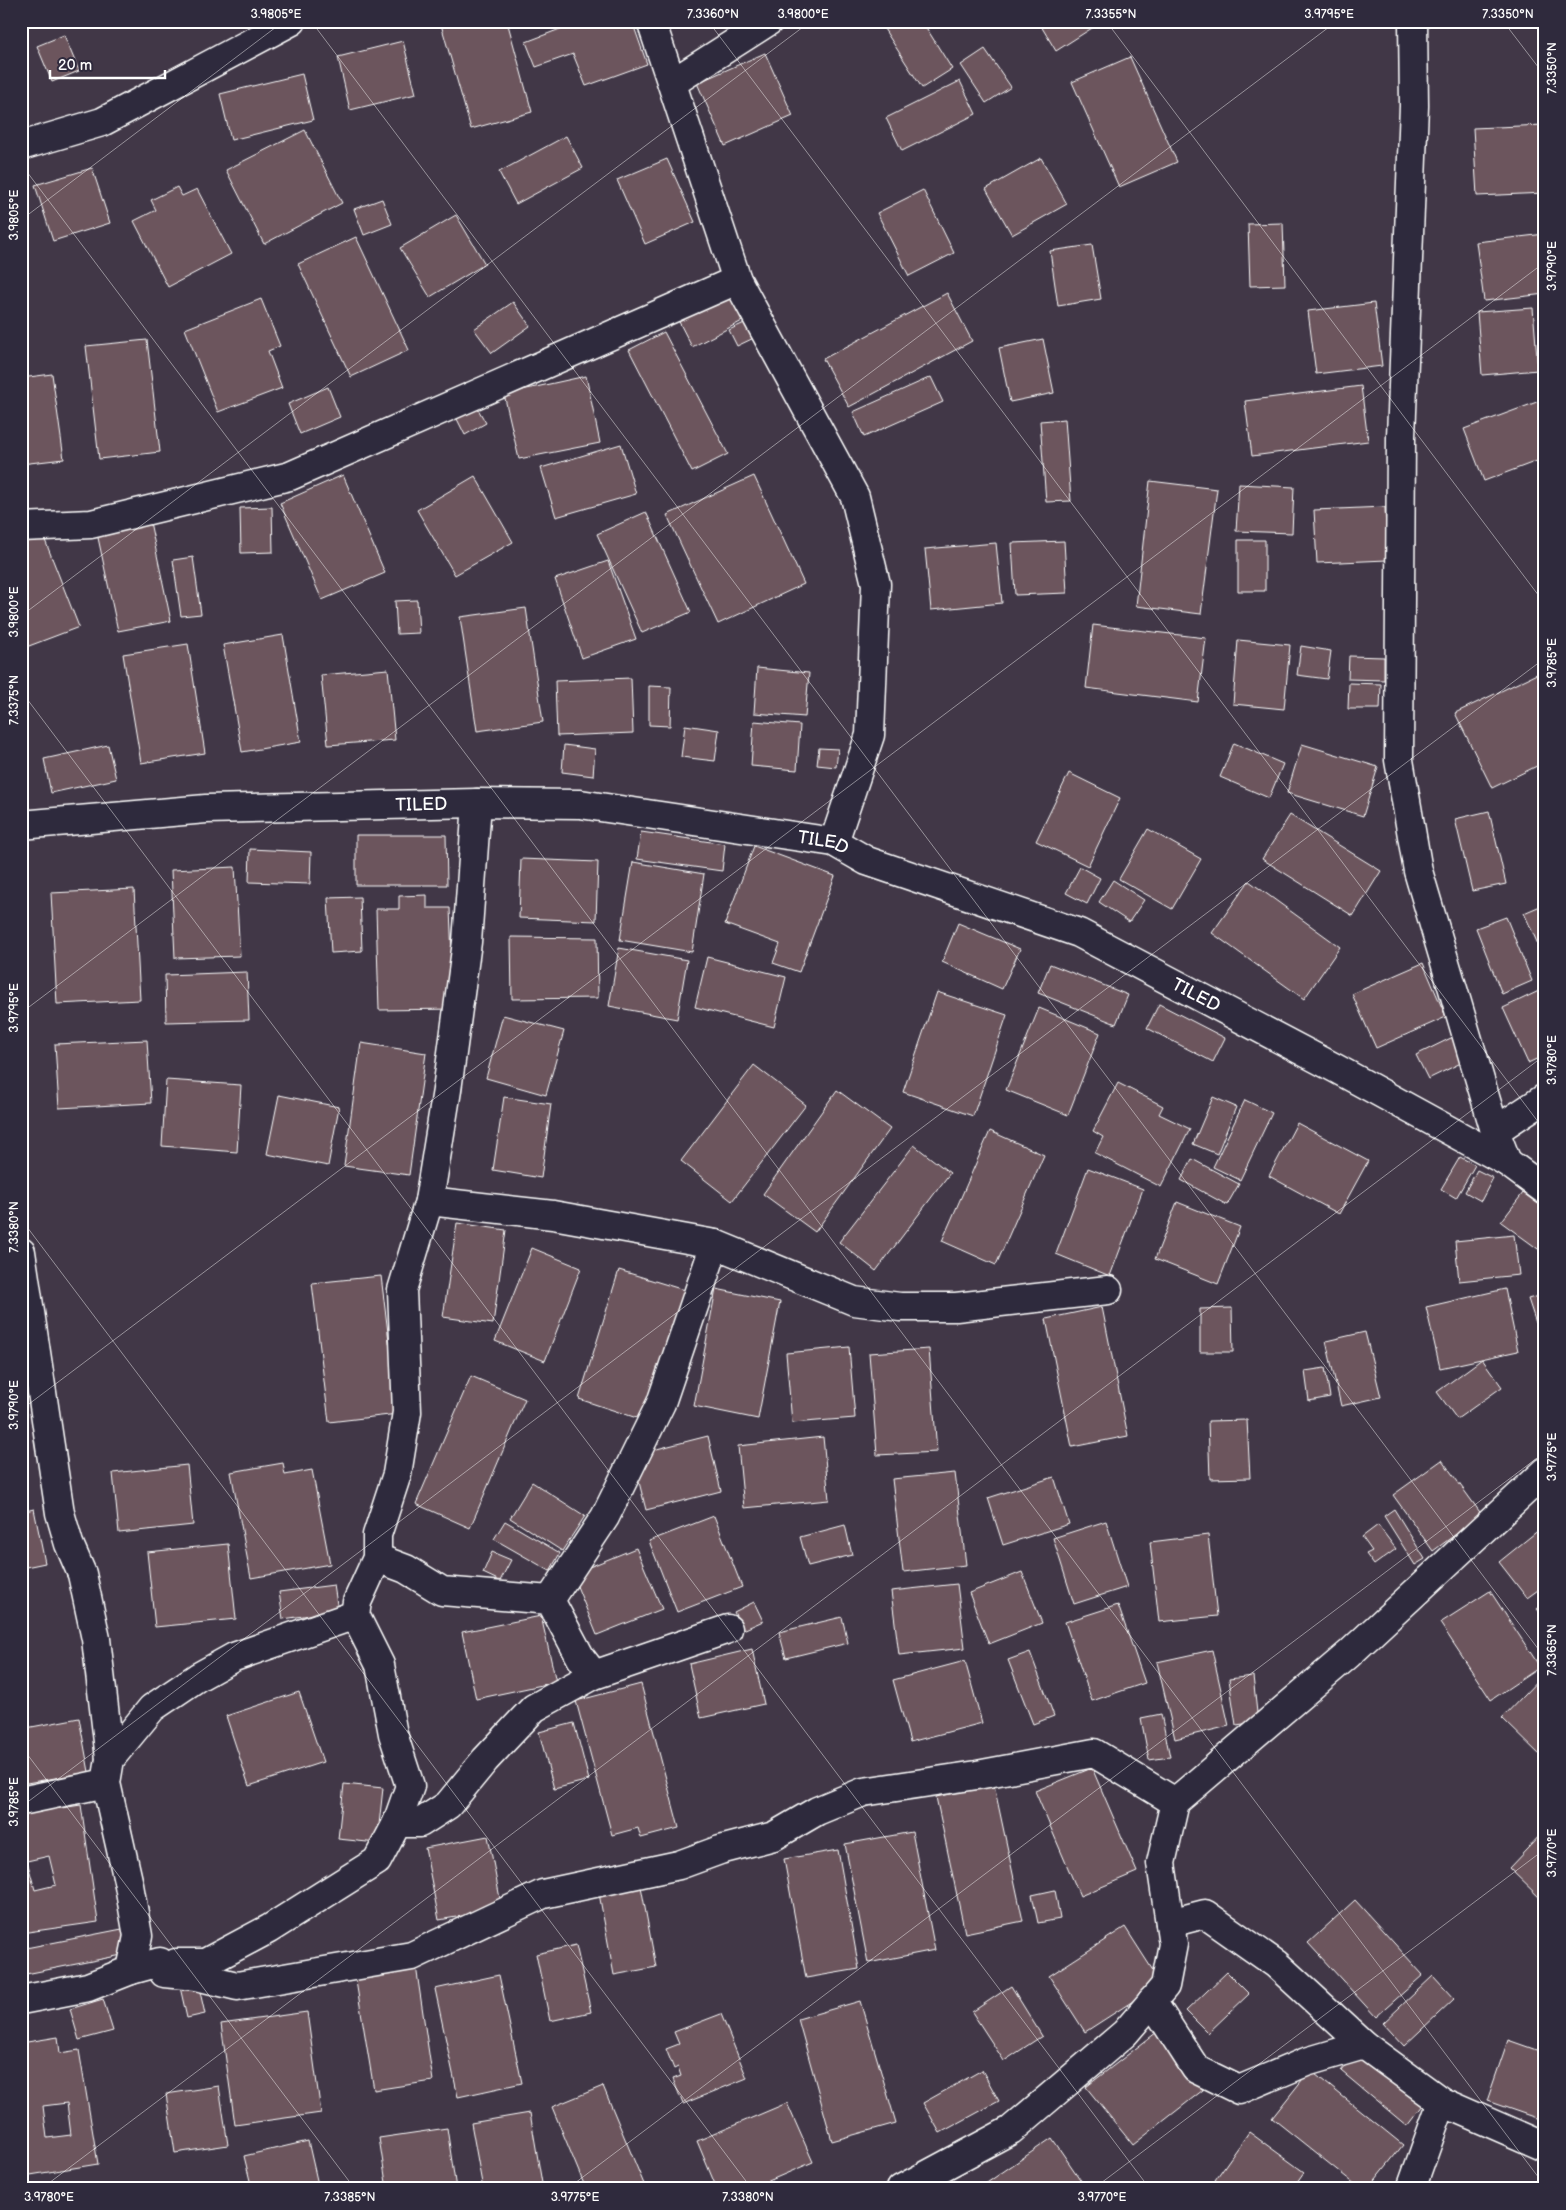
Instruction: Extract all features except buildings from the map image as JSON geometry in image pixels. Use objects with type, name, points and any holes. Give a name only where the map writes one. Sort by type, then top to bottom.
[{"type":"street","points":[[21,146],[102,122],[292,21]]},
{"type":"street","points":[[651,21],[737,280],[855,496],[876,584],[870,735],[834,842]]},
{"type":"street","points":[[672,83],[769,21]]},
{"type":"street","points":[[1413,21],[1414,106],[1401,437],[1399,760],[1418,871],[1495,1131],[1507,1162]]},
{"type":"street","points":[[21,526],[91,524],[290,476],[737,280]]},
{"type":"street","points":[[21,2000],[88,1987],[131,1970],[160,1962],[206,1963],[269,1929],[378,1861],[397,1824],[410,1786],[393,1734],[380,1665],[355,1615],[357,1602],[377,1558],[377,1535],[397,1474],[407,1412],[402,1290],[429,1201],[448,1090],[467,942],[477,803]]},
{"type":"street","name":"TILED","points":[[21,825],[206,809],[477,803],[580,804],[834,842],[867,861],[1079,933],[1335,1068],[1507,1162],[1545,1190]]},
{"type":"street","points":[[1495,1131],[1545,1098]]},
{"type":"street","points":[[429,1201],[553,1215],[715,1244],[854,1301],[900,1307],[956,1307],[1108,1290]]},
{"type":"street","points":[[550,1600],[605,1517],[661,1403],[715,1244]]},
{"type":"street","points":[[21,1252],[60,1513],[68,1544],[82,1574],[96,1639],[108,1771],[138,1936],[131,1970]]},
{"type":"street","points":[[900,2189],[1011,2130],[1125,2033],[1165,1986],[1173,1944],[1161,1863],[1175,1802],[1349,1654],[1545,1472]]},
{"type":"street","points":[[377,1558],[406,1569],[442,1591],[550,1600]]},
{"type":"street","points":[[550,1600],[580,1658],[594,1675]]},
{"type":"street","points":[[21,1801],[108,1771],[152,1708],[198,1677],[234,1657],[355,1615]]},
{"type":"street","points":[[397,1824],[420,1823],[448,1805],[485,1760],[534,1708],[594,1675],[728,1629]]},
{"type":"street","points":[[160,1962],[164,1972],[196,1976],[238,1986],[412,1956],[543,1894],[678,1865],[720,1850],[774,1836],[818,1811],[863,1792],[977,1775],[1094,1753],[1175,1802]]},
{"type":"street","points":[[1170,1923],[1205,1914],[1276,1964],[1364,2045],[1442,2102],[1545,2147]]},
{"type":"street","points":[[1152,2001],[1196,2069],[1239,2090],[1306,2062],[1364,2045]]},
{"type":"street","points":[[1411,2189],[1442,2102]]}]
